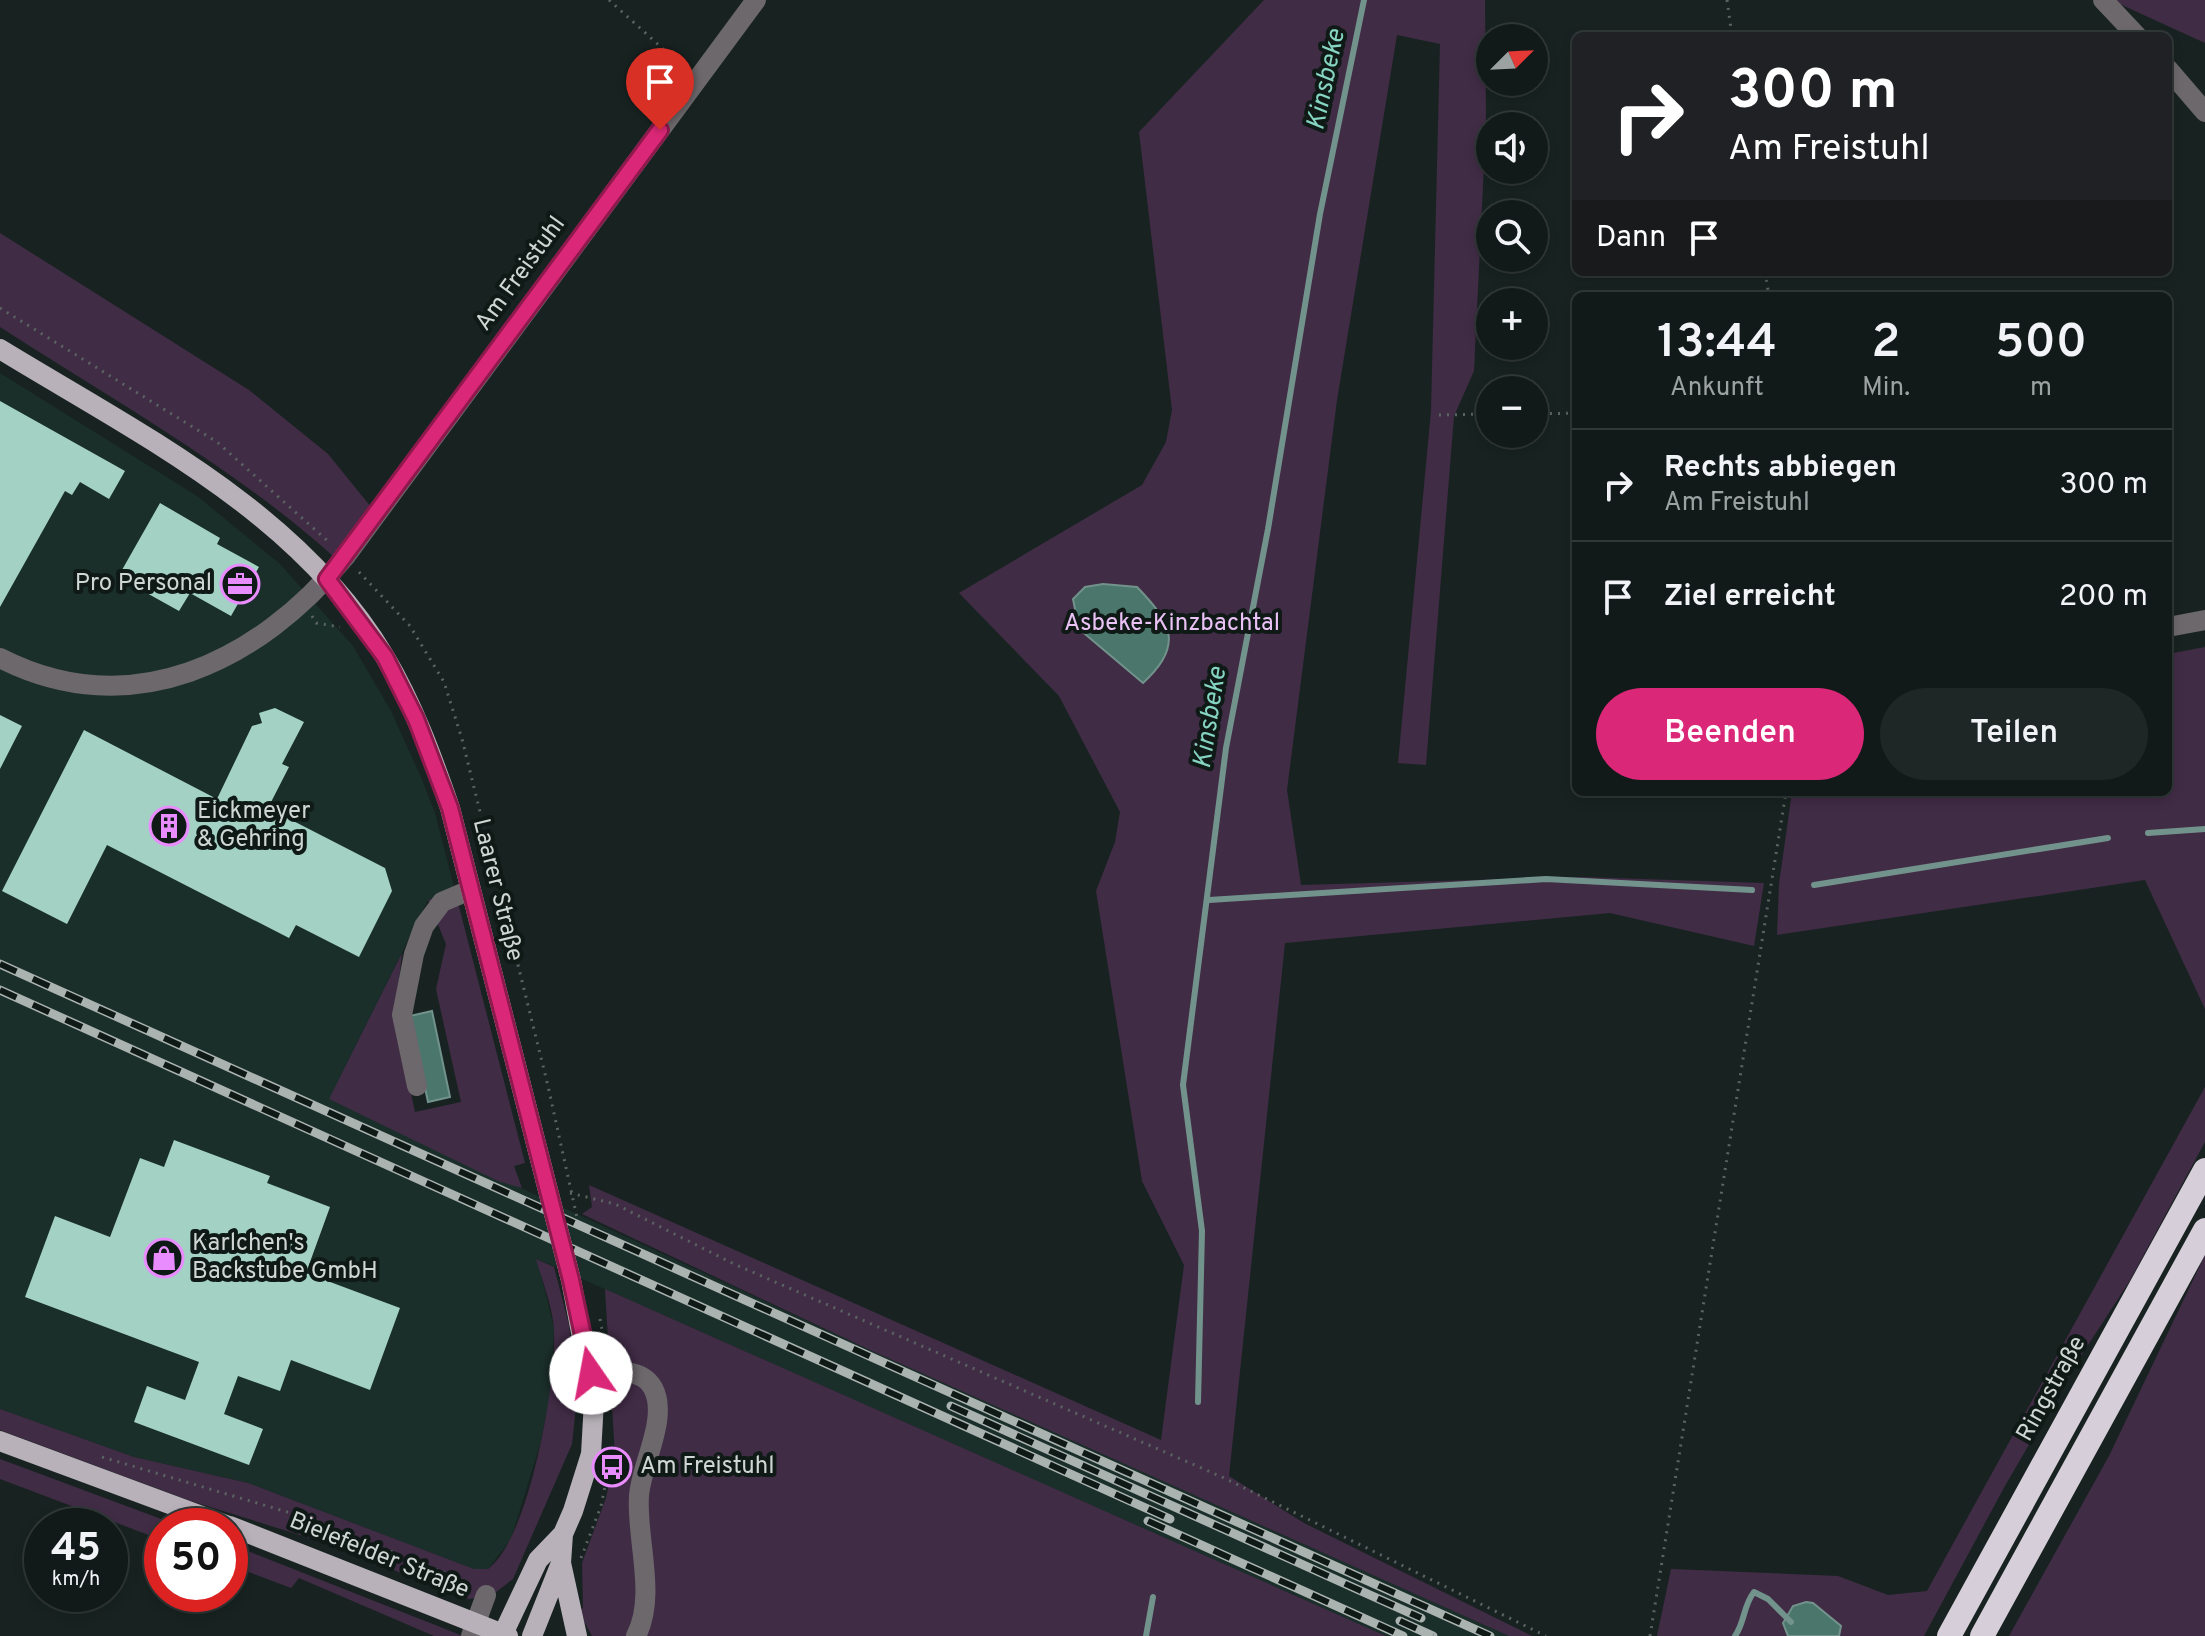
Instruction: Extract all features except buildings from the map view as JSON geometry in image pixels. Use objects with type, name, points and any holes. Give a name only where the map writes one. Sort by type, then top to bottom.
[{"type":"highway","name":"Ringstraße","points":[[1949,1636],[2205,1170]]},
{"type":"highway","points":[[1982,1636],[2205,1230]]},
{"type":"main road","name":"Laarer Straße","points":[[0,349],[200,472],[274,528],[327,579],[385,657],[416,719],[450,808],[591,1373],[591,1454],[563,1534],[561,1563],[532,1636]]},
{"type":"main road","name":"Bielefelder Straße","points":[[0,1441],[181,1508]]},
{"type":"main road","name":"Bielefelder Straße","points":[[248,1534],[473,1629],[506,1635]]},
{"type":"main road","name":"Laarer Straße","points":[[506,1635],[538,1560],[563,1534]]},
{"type":"main road","points":[[561,1563],[577,1636]]},
{"type":"street","name":"Am Freistuhl","points":[[0,658],[22,669],[71,682],[98,685],[158,682],[194,672],[232,655],[265,634],[327,579],[345,557],[756,0]]},
{"type":"street","points":[[2103,0],[2133,32]]},
{"type":"street","points":[[2172,74],[2205,112]]},
{"type":"street","points":[[2172,626],[2205,620]]},
{"type":"street","points":[[417,1086],[402,1015],[414,954],[424,926],[442,902],[470,890]]},
{"type":"street","points":[[591,1373],[632,1373],[647,1380],[655,1391],[656,1419],[640,1475],[638,1500],[643,1617],[636,1636]]},
{"type":"street","points":[[473,1629],[486,1595]]},
{"type":"path","points":[[609,0],[697,80]]},
{"type":"path","points":[[1727,0],[1731,32]]},
{"type":"path","points":[[0,308],[217,442],[345,557]]},
{"type":"path","points":[[1548,414],[1572,413]]},
{"type":"path","points":[[1439,415],[1476,414]]},
{"type":"path","points":[[1650,1636],[1785,796]]},
{"type":"path","points":[[546,1189],[615,1204],[734,1264],[1222,1477],[1546,1636]]},
{"type":"path","points":[[571,1194],[575,1210]]},
{"type":"path","points":[[93,1454],[304,1517],[483,1588],[486,1595]]},
{"type":"shaded area","points":[[0,373],[197,496],[280,564],[353,646],[391,711],[421,777],[435,813],[455,891],[428,900],[329,1099],[870,1350],[1509,1636],[1386,1636],[537,1259],[554,1328],[552,1384],[541,1441],[511,1539],[488,1569],[474,1569],[248,1483],[134,1457],[0,1409]]},
{"type":"shaded area","points":[[1103,584],[1137,587],[1165,623],[1168,646],[1164,657],[1143,683],[1079,629],[1073,599],[1085,587]]},
{"type":"shaded area","points":[[432,1011],[450,1097],[428,1102],[410,1016]]},
{"type":"shaded area","points":[[1813,1603],[1841,1626],[1839,1636],[1788,1636],[1783,1623],[1793,1606]]},
{"type":"green space","name":"Asbeke-Kinzbachtal","points":[[1264,0],[1485,0],[1485,24],[1476,24],[1476,96],[1486,96],[1486,112],[1476,112],[1476,184],[1483,184],[1482,200],[1476,200],[1476,272],[1479,272],[1474,371],[1454,416],[1426,765],[1398,763],[1431,411],[1440,44],[1397,35],[1337,400],[1287,790],[1301,885],[1582,877],[1764,883],[1754,946],[1610,913],[1285,943],[1229,1476],[1304,1523],[1532,1636],[1509,1636],[870,1350],[582,1214],[592,1207],[589,1185],[1161,1440],[1184,1265],[1142,1181],[1096,891],[1115,842],[1120,812],[1059,696],[959,593],[1142,485],[1166,442],[1172,410],[1139,132]]},
{"type":"green space","points":[[2111,0],[2205,0],[2205,43]]},
{"type":"green space","points":[[0,233],[249,390],[328,454],[371,507],[334,557],[256,493],[214,464],[0,327]]},
{"type":"green space","points":[[2205,647],[2205,1009],[2145,880],[1777,935],[1779,884],[1791,796],[2172,796],[2172,653]]},
{"type":"green space","points":[[455,891],[525,1163],[514,1166],[522,1188],[498,1181],[329,1099],[402,953],[395,1016],[415,1112],[461,1102],[436,989],[446,944],[428,900]]},
{"type":"green space","points":[[2205,1087],[2205,1142],[2129,1282],[2077,1362],[2006,1484],[1924,1636],[1657,1636],[1671,1569],[1838,1576],[1888,1595],[1927,1591]]},
{"type":"green space","points":[[2205,1255],[2205,1636],[2009,1636],[2109,1456]]},
{"type":"green space","points":[[536,1259],[554,1267],[569,1325],[577,1398],[572,1444],[513,1579],[491,1596],[468,1599],[319,1541],[248,1519],[248,1508],[213,1508],[191,1501],[0,1430],[0,1409],[134,1457],[248,1483],[474,1569],[488,1569],[503,1552],[516,1526],[538,1457],[554,1353],[549,1303]]},
{"type":"green space","points":[[605,1289],[1386,1636],[592,1636],[579,1612],[583,1608],[582,1563],[606,1498],[615,1456]]},
{"type":"green space","points":[[0,1459],[144,1513],[144,1533],[128,1527],[128,1508],[77,1508],[0,1479]]},
{"type":"green space","points":[[248,1551],[463,1636],[434,1636],[299,1578],[291,1588],[248,1572]]},
{"type":"waterway","name":"Kinsbeke","points":[[1198,1402],[1202,1231],[1183,1085],[1226,748],[1268,529],[1320,214],[1364,0]]},
{"type":"waterway","points":[[2148,833],[2205,829]]},
{"type":"waterway","points":[[1814,885],[2108,838]]},
{"type":"waterway","points":[[1209,900],[1546,879],[1752,890]]},
{"type":"waterway","points":[[1735,1636],[1754,1592],[1768,1599],[1791,1622]]},
{"type":"waterway","name":"Kinsbeke","points":[[1146,1636],[1153,1597]]},
{"type":"railway","points":[[0,964],[1490,1636]]},
{"type":"railway","points":[[0,990],[1170,1519]]},
{"type":"railway","points":[[951,1406],[1421,1618]]},
{"type":"railway","points":[[1148,1521],[1403,1636]]},
{"type":"railway","points":[[1400,1621],[1433,1636]]},
{"type":"place","name":"Pro Personal","points":[[240,584]]},
{"type":"place","name":"Eickmeyer & Gehring","points":[[169,826]]},
{"type":"place","name":"Karlchen's Backstube GmbH","points":[[164,1258]]},
{"type":"place","name":"Am Freistuhl","points":[[612,1467]]},
{"type":"route","points":[[591,1373],[571,1280],[450,808],[416,719],[385,657],[327,579],[660,130]]}]
